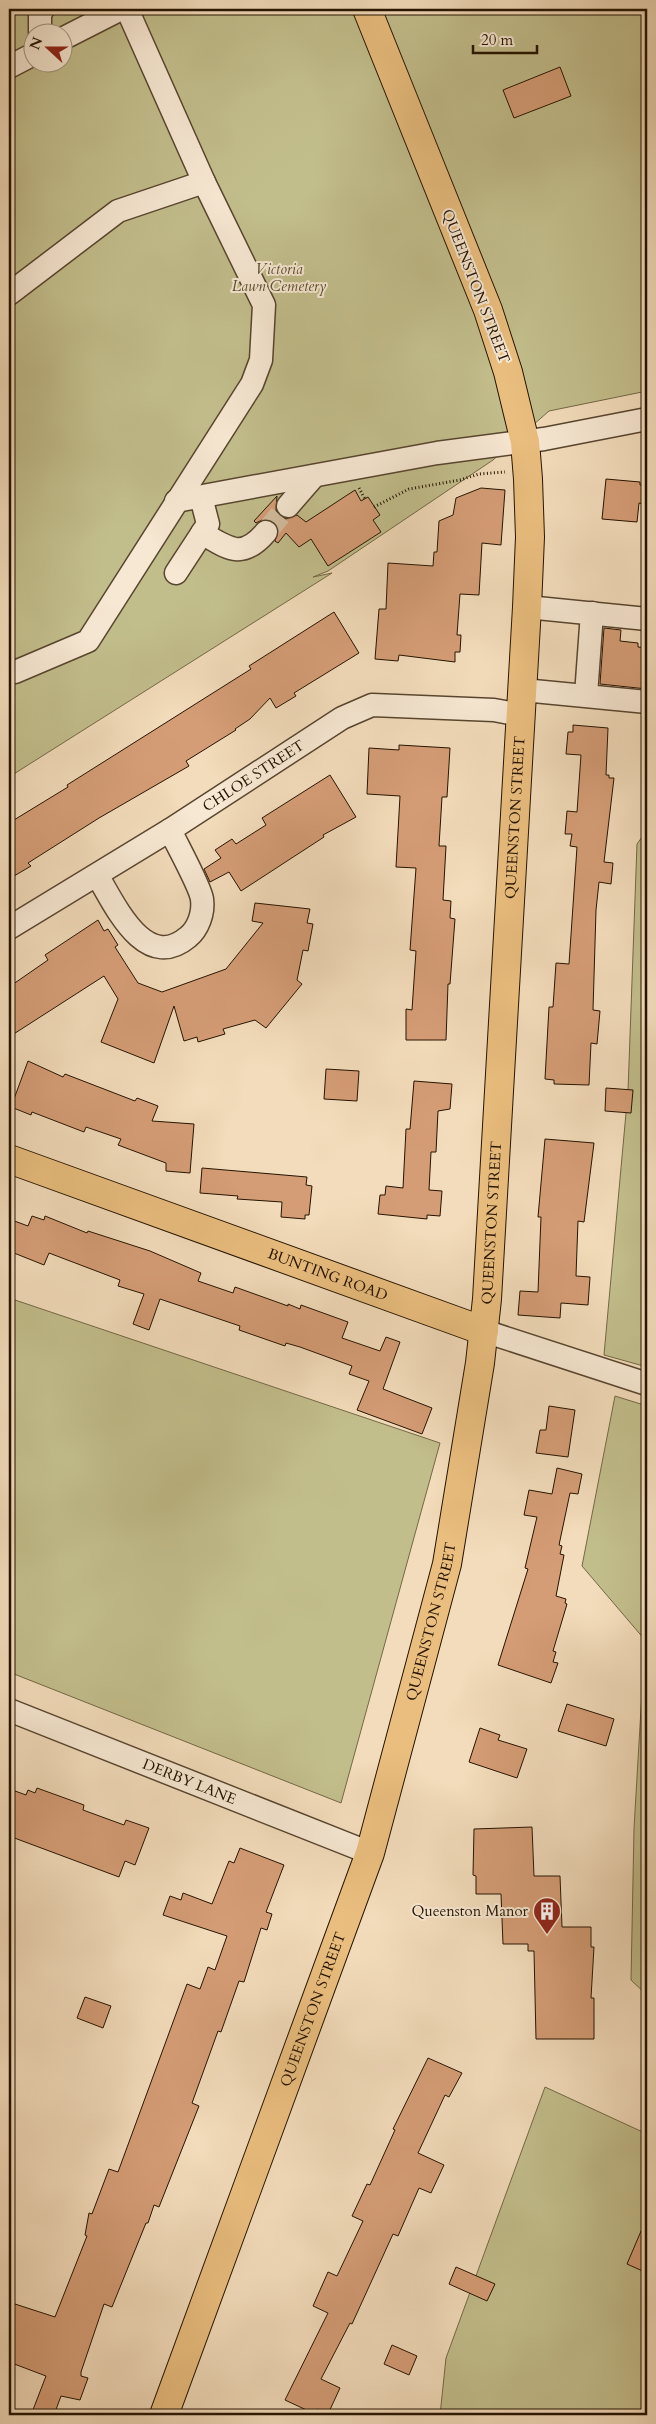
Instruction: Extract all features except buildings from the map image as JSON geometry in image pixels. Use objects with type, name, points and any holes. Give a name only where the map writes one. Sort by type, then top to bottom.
[{"type":"main road","name":"QUEENSTON STREET","points":[[164,2415],[370,1853],[447,1564],[484,1332],[527,607],[530,537],[525,442],[508,372],[488,310],[367,9]]},
{"type":"main road","name":"BUNTING ROAD","points":[[9,1159],[484,1332]]},
{"type":"street","points":[[40,22],[40,14],[43,9]]},
{"type":"street","points":[[72,34],[121,9]]},
{"type":"street","points":[[9,672],[15,672],[88,641],[252,384],[261,360],[264,305],[204,182],[127,9]]},
{"type":"street","points":[[9,67],[22,60]]},
{"type":"street","points":[[9,294],[118,210],[204,182]]},
{"type":"street","points":[[176,501],[461,449],[525,442],[647,419]]},
{"type":"street","points":[[288,506],[314,476]]},
{"type":"street","points":[[176,573],[208,524],[201,497]]},
{"type":"street","points":[[202,534],[227,548],[241,549],[255,545],[266,532]]},
{"type":"street","points":[[527,607],[647,619]]},
{"type":"street","points":[[586,695],[592,613]]},
{"type":"street","name":"CHLOE STREET","points":[[9,928],[170,830],[342,718],[372,705],[494,710],[522,702],[586,695],[647,702]]},
{"type":"street","points":[[97,875],[130,929],[148,944],[164,948],[180,944],[191,935],[200,922],[202,899],[170,830]]},
{"type":"street","name":"BUNTING ROAD","points":[[484,1332],[647,1384]]},
{"type":"street","name":"DERBY LANE","points":[[9,1710],[370,1853]]},
{"type":"path","points":[[374,507],[409,489],[460,480],[479,474],[505,472]]},
{"type":"green space","name":"Victoria Lawn Cemetery","points":[[9,9],[647,9],[647,391],[549,411],[493,460],[328,571],[313,577],[332,573],[9,777]]},
{"type":"green space","points":[[647,830],[647,1367],[604,1355],[628,1091],[637,844]]},
{"type":"green space","points":[[9,1298],[440,1443],[341,1803],[9,1672]]},
{"type":"green space","points":[[615,1396],[647,1406],[647,1995],[631,1980],[634,1829],[645,1640],[582,1566]]},
{"type":"green space","points":[[545,2087],[647,2134],[647,2415],[440,2415],[446,2358]]},
{"type":"tunnel","points":[[266,532],[288,506]]},
{"type":"place","name":"Queenston Manor","points":[[547,1935]]}]
